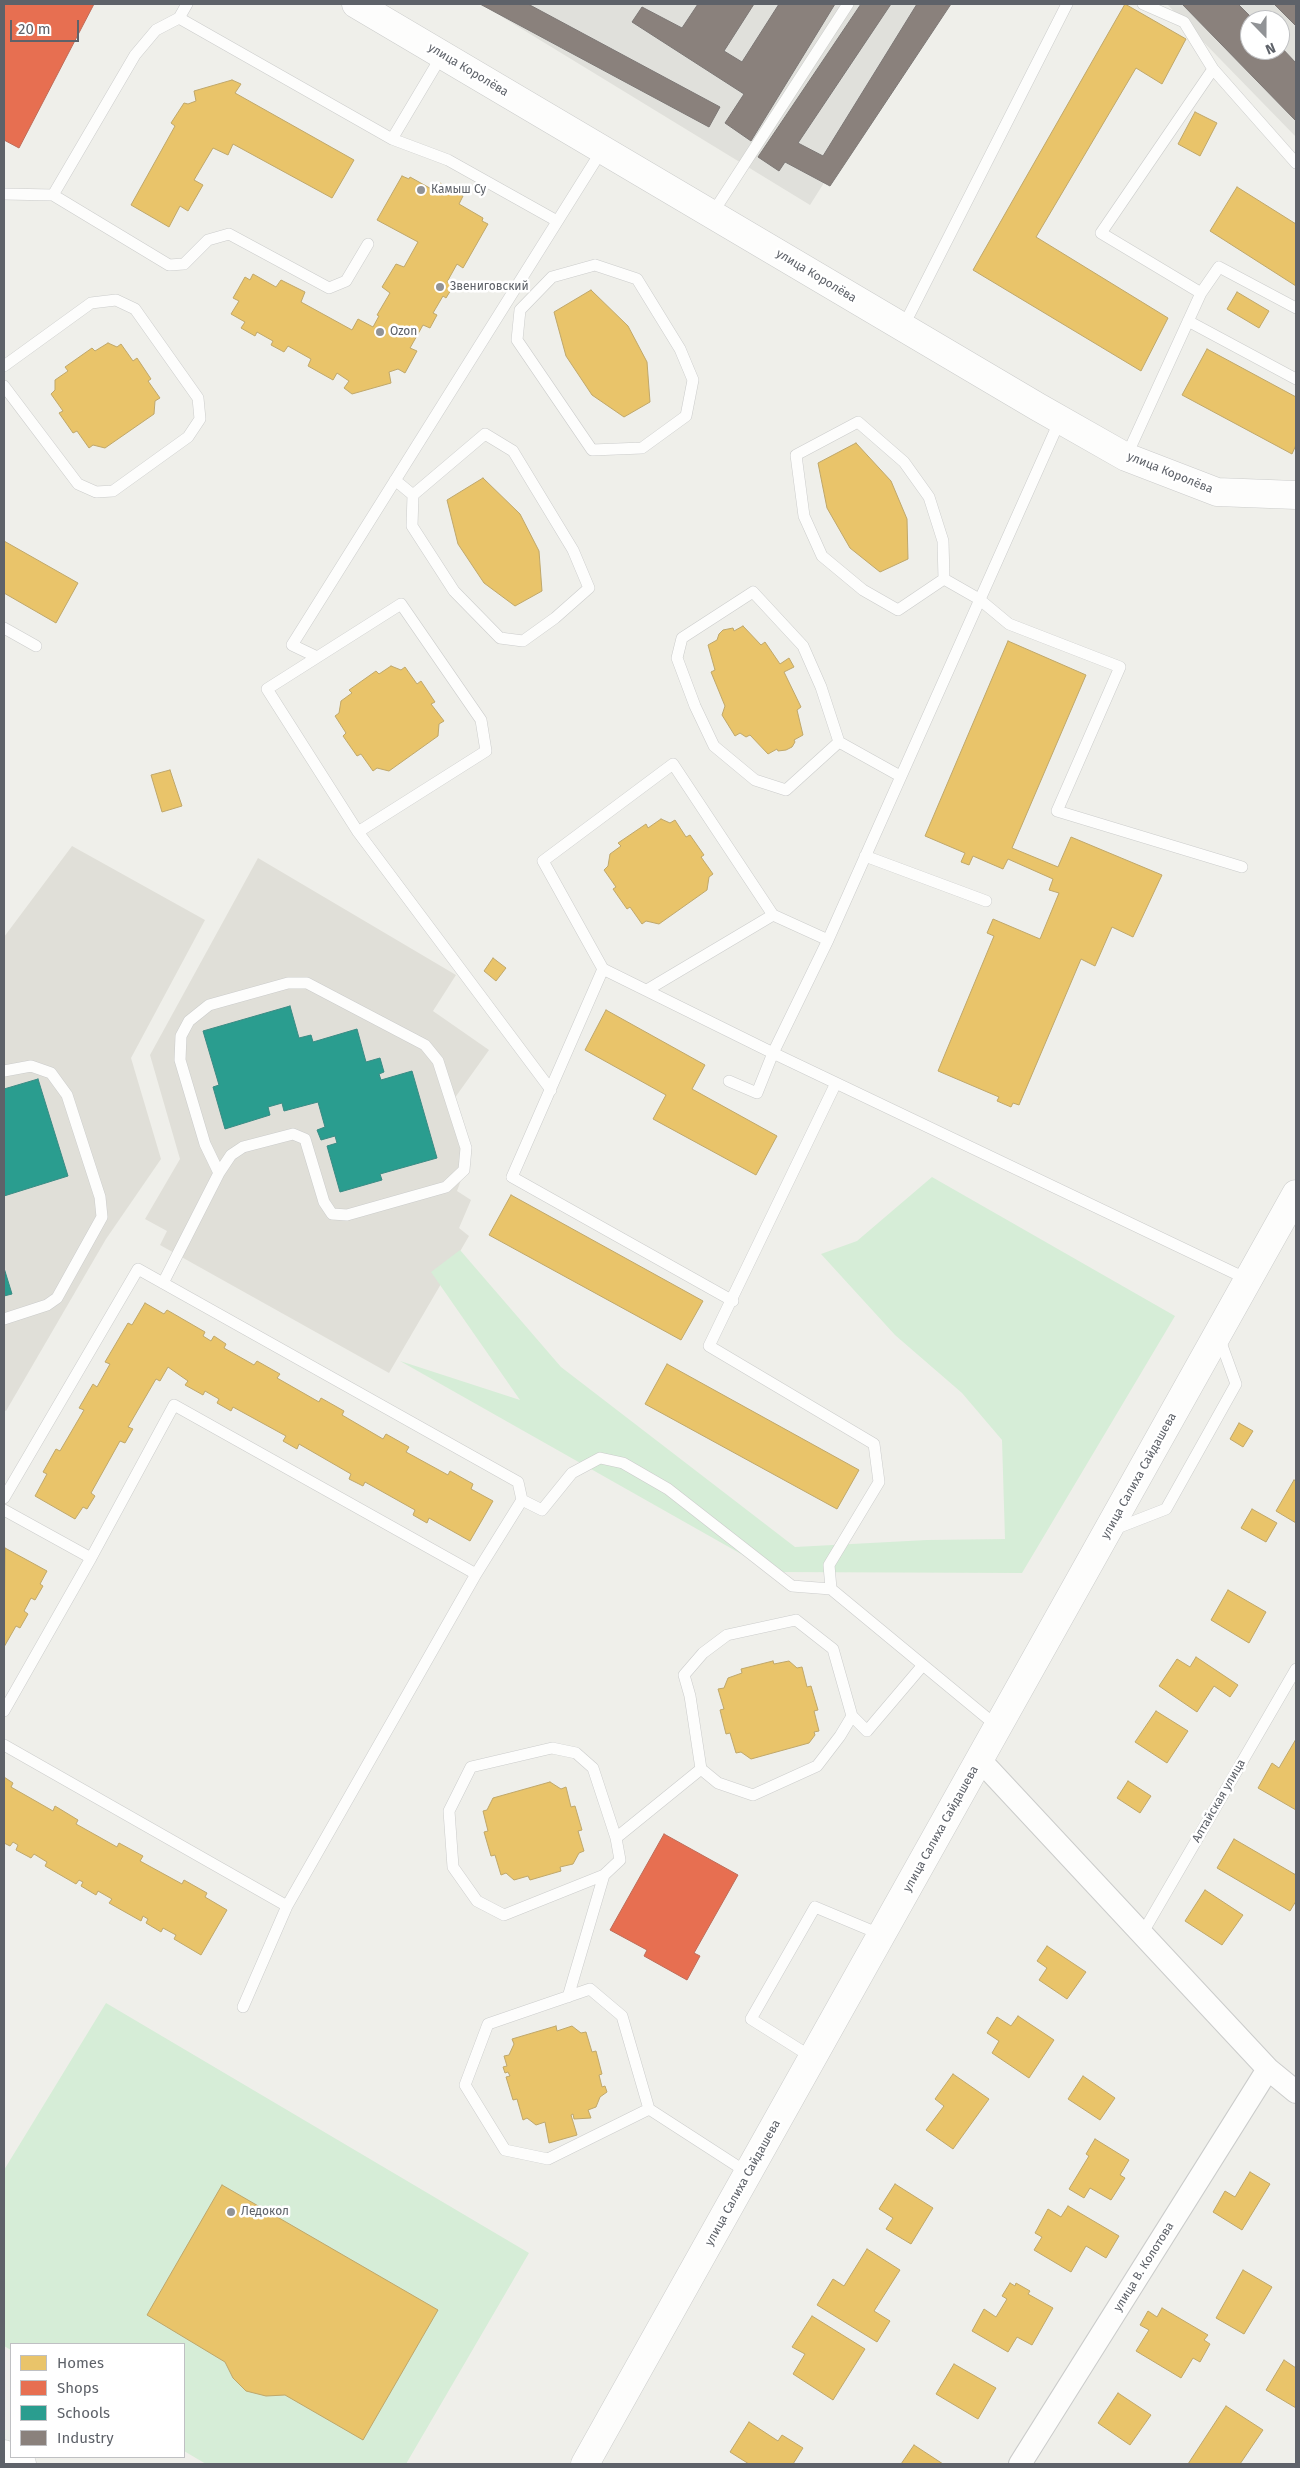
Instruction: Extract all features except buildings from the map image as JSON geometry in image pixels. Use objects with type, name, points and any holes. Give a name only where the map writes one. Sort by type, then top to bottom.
[{"type":"street","name":"улица Королёва","points":[[356,4],[903,328],[1060,420],[1126,456],[1217,492],[1296,495]]},
{"type":"street","name":"улица Салиха Сайдашева","points":[[585,2464],[1294,1202]]},
{"type":"street","points":[[980,1760],[1268,2069],[1296,2092]]},
{"type":"street","name":"улица В. Колотова","points":[[1020,2464],[1268,2069]]},
{"type":"lane","points":[[53,195],[135,55],[156,30],[179,18],[187,4]]},
{"type":"lane","points":[[712,214],[848,4]]},
{"type":"lane","points":[[903,328],[1067,4]]},
{"type":"lane","points":[[1144,4],[1184,22],[1213,70],[1296,163]]},
{"type":"lane","points":[[179,18],[392,139],[448,160],[557,221]]},
{"type":"lane","points":[[392,139],[442,55]]},
{"type":"lane","points":[[1201,293],[1101,233],[1213,70]]},
{"type":"lane","points":[[317,657],[292,645],[602,150]]},
{"type":"lane","points":[[4,194],[53,195],[169,265],[184,264],[208,240],[229,234],[329,288],[346,281],[368,244]]},
{"type":"lane","points":[[510,296],[520,310],[517,340],[592,450],[642,448],[686,416],[693,380],[680,349],[637,279],[595,265],[552,277],[520,310]]},
{"type":"lane","points":[[1126,456],[1201,293],[1219,267],[1296,308]]},
{"type":"lane","points":[[4,366],[91,303],[116,300],[135,309],[198,398],[200,419],[188,437],[112,491],[96,492],[78,484],[4,386]]},
{"type":"lane","points":[[1188,321],[1296,378]]},
{"type":"lane","points":[[729,1081],[757,1093],[773,1053],[828,940],[1060,420]]},
{"type":"lane","points":[[858,422],[904,462],[930,497],[943,541],[944,579],[898,610],[863,590],[822,556],[804,516],[796,455],[858,422]]},
{"type":"lane","points":[[485,434],[513,451],[573,550],[589,588],[555,618],[523,642],[500,638],[454,592],[412,526],[413,495],[485,434]]},
{"type":"lane","points":[[395,480],[413,495]]},
{"type":"lane","points":[[944,579],[979,599],[1009,624],[1120,667],[1057,811],[1242,867]]},
{"type":"lane","points":[[839,742],[786,790],[754,780],[714,746],[695,706],[677,658],[682,638],[753,592],[803,646],[821,687],[839,742],[900,776]]},
{"type":"lane","points":[[358,832],[486,751],[482,720],[401,604],[267,689],[358,832],[551,1090]]},
{"type":"lane","points":[[4,628],[36,646]]},
{"type":"lane","points":[[828,940],[773,915],[673,764],[543,861],[603,969],[773,1053],[1250,1280]]},
{"type":"lane","points":[[865,856],[986,901]]},
{"type":"lane","points":[[647,990],[773,915]]},
{"type":"lane","points":[[603,969],[512,1177],[733,1301]]},
{"type":"lane","points":[[163,1283],[220,1173],[231,1155],[243,1147],[293,1134],[305,1139],[324,1202],[332,1214],[347,1215],[446,1187],[464,1170],[466,1148],[438,1061],[425,1045],[308,983],[288,982],[208,1005],[189,1021],[181,1036],[180,1060],[205,1144],[220,1173]]},
{"type":"lane","points":[[4,1072],[31,1066],[52,1073],[67,1095],[100,1197],[102,1217],[57,1298],[46,1305],[4,1319]]},
{"type":"lane","points":[[831,1589],[829,1564],[880,1482],[874,1444],[709,1346],[733,1301],[836,1083]]},
{"type":"lane","points":[[4,1498],[138,1269],[518,1482],[522,1500],[476,1574],[287,1906],[243,2007]]},
{"type":"lane","points":[[1108,1532],[1166,1509],[1236,1384],[1219,1335]]},
{"type":"lane","points":[[4,1711],[91,1558],[174,1405],[476,1574]]},
{"type":"lane","points":[[522,1500],[542,1510],[572,1473],[600,1458],[623,1463],[668,1490],[792,1586],[831,1589],[998,1728]]},
{"type":"lane","points":[[4,1510],[91,1558]]},
{"type":"lane","points":[[852,1716],[840,1736],[817,1766],[753,1795],[718,1783],[701,1768],[690,1696],[684,1675],[703,1653],[727,1635],[796,1620],[833,1648],[852,1716],[867,1731],[923,1665]]},
{"type":"lane","name":"Алтайская улица","points":[[1142,1934],[1296,1669]]},
{"type":"lane","points":[[4,1745],[287,1906]]},
{"type":"lane","points":[[552,1748],[576,1753],[593,1768],[616,1838],[620,1860],[604,1875],[504,1914],[477,1901],[453,1867],[449,1811],[471,1767],[552,1748]]},
{"type":"lane","points":[[616,1838],[701,1768]]},
{"type":"lane","points":[[568,1997],[604,1875]]},
{"type":"lane","points":[[813,2058],[751,2020],[815,1907],[882,1935]]},
{"type":"lane","points":[[649,2109],[548,2159],[505,2150],[465,2085],[488,2024],[590,1990],[622,2016],[649,2109],[748,2173]]},
{"type":"shaded area","points":[[481,4],[937,4],[810,205]]},
{"type":"shaded area","points":[[1167,4],[1296,4],[1296,137]]},
{"type":"shaded area","points":[[72,846],[205,920],[131,1058],[161,1159],[106,1239],[6,1411],[4,1410],[4,937]]},
{"type":"shaded area","points":[[258,858],[456,975],[433,1011],[489,1050],[454,1099],[472,1150],[457,1191],[471,1200],[459,1228],[469,1236],[389,1373],[160,1245],[167,1231],[145,1219],[180,1159],[150,1055]]},
{"type":"green space","points":[[932,1177],[1175,1316],[1022,1573],[773,1572],[400,1361],[520,1400],[431,1272],[460,1250],[561,1367],[795,1547],[927,1540],[1005,1539],[1002,1440],[962,1393],[895,1335],[821,1254],[857,1241]]},
{"type":"green space","name":"Ледокол","points":[[106,2003],[529,2253],[406,2464],[206,2464],[185,2452],[185,2343],[10,2343],[10,2349],[4,2346],[4,2170]]},
{"type":"place","name":"Камыш Су","points":[[421,190]]},
{"type":"place","name":"Звениговский","points":[[440,287]]},
{"type":"place","name":"Ozon","points":[[380,332]]},
{"type":"place","name":"Ледокол","points":[[231,2212]]}]
